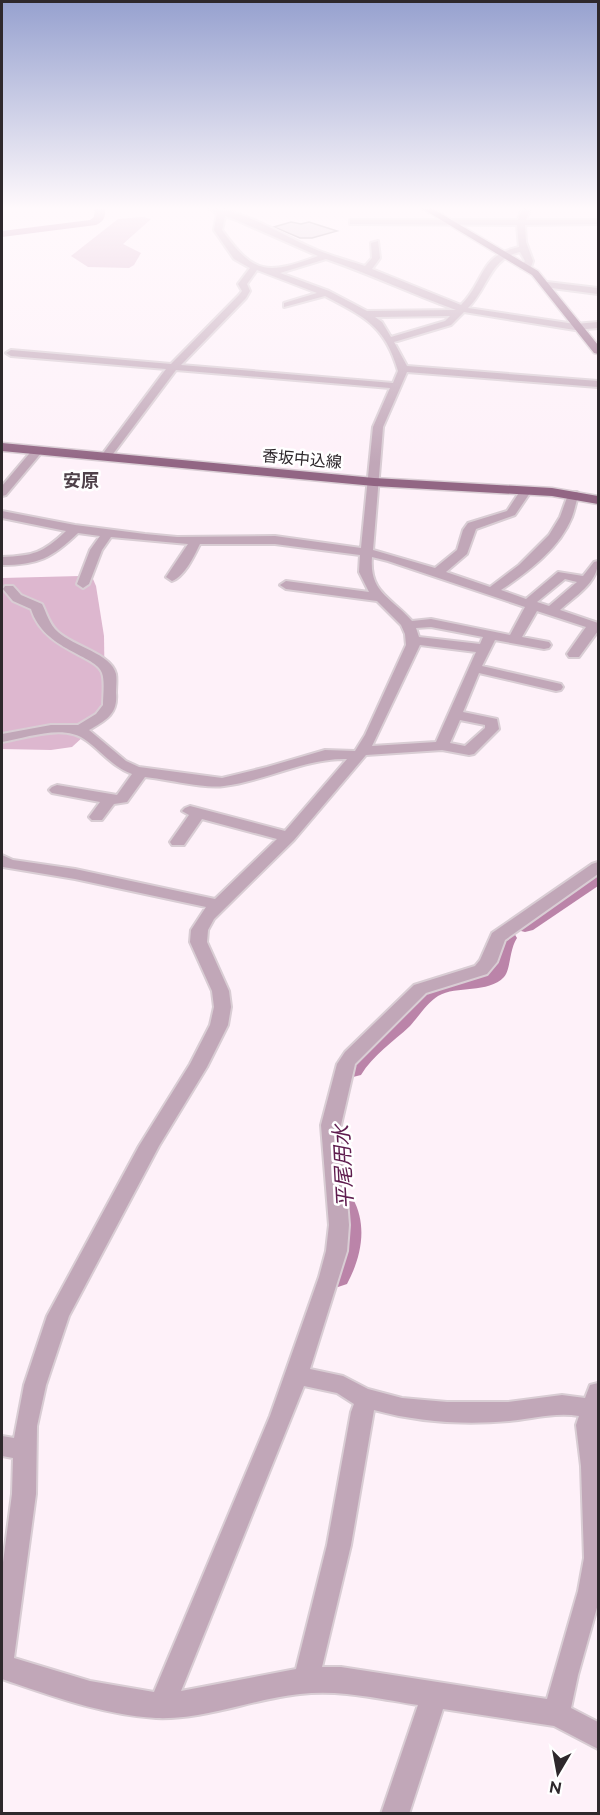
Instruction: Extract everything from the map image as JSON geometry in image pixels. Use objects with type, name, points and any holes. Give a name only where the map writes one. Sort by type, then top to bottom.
[{"type":"main road","points":[[554,294],[598,351]]},
{"type":"main road","name":"香坂中込線","points":[[2,447],[374,482],[526,490],[598,500]]},
{"type":"street","points":[[106,456],[173,367],[244,294]]},
{"type":"street","points":[[287,305],[324,294]]},
{"type":"street","points":[[2,1657],[24,1494],[13,1448],[58,1316],[155,1136],[218,1027],[223,1004],[222,994],[214,972],[199,951],[196,937],[201,924],[288,837],[360,753],[372,735],[410,656],[414,640],[408,625],[366,579],[378,427],[403,369],[379,324],[327,294]]},
{"type":"street","points":[[420,294],[460,311],[479,315],[580,327],[598,325]]},
{"type":"street","points":[[389,341],[446,324],[475,294]]},
{"type":"street","points":[[365,314],[460,311]]},
{"type":"street","points":[[11,353],[397,386]]},
{"type":"street","points":[[403,369],[598,384]]},
{"type":"street","points":[[2,493],[38,450]]},
{"type":"street","points":[[437,573],[463,551],[470,528],[511,513],[526,490]]},
{"type":"street","points":[[492,591],[528,564],[545,545],[566,518],[573,495]]},
{"type":"street","points":[[2,515],[75,529],[162,540],[275,540],[367,552],[596,626],[574,654]]},
{"type":"street","points":[[2,561],[21,561],[47,555],[75,529]]},
{"type":"street","points":[[83,584],[96,550],[108,533]]},
{"type":"street","points":[[172,577],[196,541]]},
{"type":"street","points":[[21,561],[5,590],[37,607],[39,618],[63,643],[101,661],[106,666],[111,681],[108,689],[110,706],[101,717],[80,730]]},
{"type":"street","points":[[551,611],[586,580],[598,565]]},
{"type":"street","points":[[514,639],[532,604],[562,574],[586,580]]},
{"type":"street","points":[[286,585],[382,598]]},
{"type":"street","points":[[408,625],[431,623],[544,645]]},
{"type":"street","points":[[442,746],[474,668],[491,635]]},
{"type":"street","points":[[414,640],[484,649]]},
{"type":"street","points":[[474,668],[556,687]]},
{"type":"street","points":[[2,738],[51,729],[74,728],[80,730],[122,764],[140,773],[201,781],[232,781],[325,754],[442,746],[469,751],[492,729],[492,722],[454,714]]},
{"type":"street","points":[[57,790],[109,800],[122,799],[140,773]]},
{"type":"street","points":[[97,817],[109,800]]},
{"type":"street","points":[[178,842],[194,812],[288,837]]},
{"type":"street","points":[[4,865],[75,874],[219,905]]},
{"type":"street","points":[[164,1704],[171,1679],[297,1375],[339,1242],[331,1125],[346,1064],[351,1056],[420,989],[481,970],[488,962],[498,937],[598,867]]},
{"type":"street","points":[[297,1375],[344,1385],[368,1399],[402,1408],[447,1412],[508,1412],[595,1400],[587,1425],[593,1466],[596,1558],[590,1591],[557,1714]]},
{"type":"street","points":[[308,1680],[309,1664],[339,1545],[362,1412],[368,1399]]},
{"type":"street","points":[[2,1667],[114,1699],[164,1704],[200,1701],[308,1680],[340,1680],[557,1714],[598,1736]]},
{"type":"street","points":[[395,1814],[435,1695]]},
{"type":"shaded area","points":[[80,576],[93,579],[96,586],[104,636],[105,706],[97,724],[72,747],[51,750],[2,749],[2,578]]},
{"type":"waterway","name":"平尾用水","points":[[525,925],[598,877]]},
{"type":"waterway","name":"平尾用水","points":[[353,1069],[355,1062],[399,1023],[431,990],[488,978],[496,972],[501,943],[506,938]]},
{"type":"waterway","name":"平尾用水","points":[[338,1277],[350,1240],[344,1206]]},
{"type":"district","name":"安原","points":[[81,480]]}]
